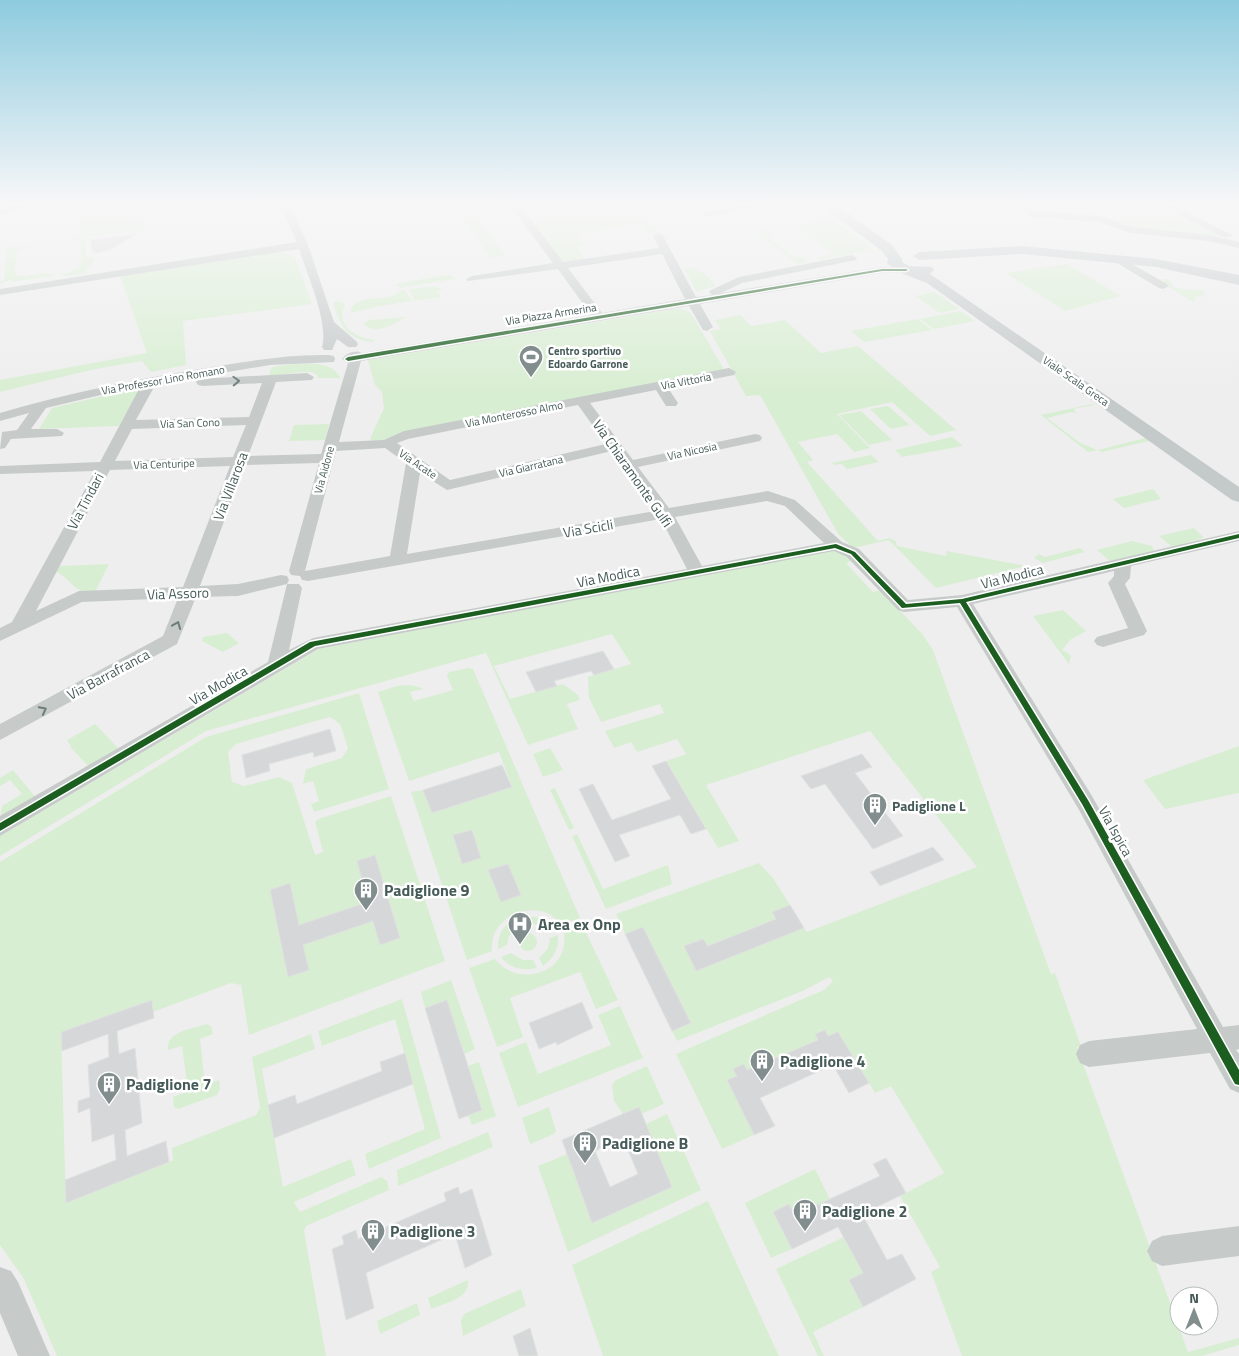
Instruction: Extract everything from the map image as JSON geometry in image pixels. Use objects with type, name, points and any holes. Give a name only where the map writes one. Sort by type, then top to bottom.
[{"type":"main road","name":"Viale Scala Greca","points":[[922,266],[932,280],[1239,496]]},
{"type":"main road","name":"Viale Scala Greca","points":[[924,266],[1239,486]]},
{"type":"main road","points":[[1168,266],[1239,280]]},
{"type":"street","points":[[0,291],[159,266]]},
{"type":"street","points":[[309,266],[328,323],[330,337],[328,354]]},
{"type":"street","points":[[472,280],[558,266]]},
{"type":"street","points":[[560,266],[597,314]]},
{"type":"street","points":[[673,266],[708,327]]},
{"type":"street","points":[[710,295],[739,280],[808,266]]},
{"type":"street","name":"Via Piazza Armerina","points":[[353,352],[692,300],[864,266]]},
{"type":"street","name":"Via Piazza Armerina","points":[[353,352],[906,266]]},
{"type":"street","points":[[1130,266],[1163,286]]},
{"type":"street","points":[[751,277],[745,282],[765,286]]},
{"type":"street","points":[[328,323],[353,352],[348,380]]},
{"type":"street","points":[[328,354],[353,352]]},
{"type":"street","points":[[328,354],[346,373],[348,380]]},
{"type":"street","name":"Via Professor Lino Romano","points":[[0,417],[41,405],[134,384],[328,354]]},
{"type":"street","name":"Via Professor Lino Romano","points":[[4,410],[142,378],[328,354]]},
{"type":"street","name":"Via Vittoria","points":[[642,389],[729,372]]},
{"type":"street","points":[[152,381],[170,383],[307,377]]},
{"type":"street","name":"Via Villarosa","points":[[190,592],[270,380]]},
{"type":"street","name":"Via Aidone","points":[[307,570],[329,452],[348,380]]},
{"type":"street","name":"Via Tindari","points":[[19,626],[125,425],[146,390],[144,386],[134,384]]},
{"type":"street","points":[[660,386],[672,403]]},
{"type":"street","name":"Via Monterosso Almo","points":[[388,444],[392,440],[404,435],[642,389]]},
{"type":"street","name":"Via Chiaramonte Gulfi","points":[[582,401],[666,515],[697,572]]},
{"type":"street","points":[[21,434],[41,405]]},
{"type":"street","name":"Via San Cono","points":[[125,425],[255,421]]},
{"type":"street","points":[[0,445],[7,435],[57,433]]},
{"type":"street","name":"Via Nicosia","points":[[629,465],[755,438]]},
{"type":"street","name":"Via Centuripe","points":[[0,470],[240,461],[388,444]]},
{"type":"street","name":"Via Acate","points":[[388,444],[447,485]]},
{"type":"street","name":"Via Giarratana","points":[[447,485],[615,446]]},
{"type":"street","points":[[398,561],[414,461]]},
{"type":"street","name":"Via Scicli","points":[[307,570],[398,561],[768,496],[790,503],[836,546]]},
{"type":"street","name":"Via Modica","points":[[0,827],[313,644],[836,546],[854,553],[904,606],[962,600],[1239,536]]},
{"type":"street","points":[[1103,641],[1138,631],[1116,583],[1122,578],[1123,564]]},
{"type":"street","points":[[276,666],[288,588],[304,584],[307,570]]},
{"type":"street","name":"Via Assoro","points":[[0,635],[79,597],[238,590],[263,583],[288,588]]},
{"type":"street","name":"Via Barrafranca","points":[[0,733],[171,640],[190,592]]},
{"type":"street","name":"Via Ispica","points":[[962,600],[1228,1039],[1239,1080]]},
{"type":"street","points":[[281,643],[297,646],[313,644]]},
{"type":"street","points":[[1089,1054],[1228,1039]]},
{"type":"street","points":[[1162,1251],[1239,1242]]},
{"type":"street","points":[[0,1282],[7,1293],[34,1356]]},
{"type":"green space","points":[[5,266],[16,266],[15,274],[19,276],[45,273],[54,276],[11,282],[10,280],[0,284],[0,281],[4,280]]},
{"type":"green space","points":[[79,266],[90,266],[86,267],[87,273],[67,276],[59,274],[68,273],[80,267]]},
{"type":"green space","points":[[183,266],[298,266],[312,304],[183,321],[186,365],[151,372],[142,361],[91,370],[0,392],[0,380],[147,353],[120,276]]},
{"type":"green space","points":[[1052,266],[1071,266],[1121,296],[1065,311],[1006,273]]},
{"type":"green space","points":[[684,268],[692,268],[705,274],[716,286],[696,292]]},
{"type":"green space","points":[[451,275],[454,279],[400,288],[395,284]]},
{"type":"green space","points":[[1162,279],[1168,279],[1175,288],[1205,291],[1202,297],[1196,296],[1193,302],[1161,282],[1165,282]]},
{"type":"green space","points":[[435,286],[443,290],[437,291],[441,297],[415,301],[409,289]]},
{"type":"green space","points":[[405,290],[412,301],[350,313],[353,307],[362,300],[389,297]]},
{"type":"green space","points":[[935,292],[959,309],[940,313],[916,296]]},
{"type":"green space","points":[[338,301],[345,304],[343,318],[349,329],[360,336],[374,340],[373,342],[356,338],[346,330],[339,319],[333,303]]},
{"type":"green space","name":"Centro sportivo Edoardo Garrone","points":[[680,308],[691,313],[725,371],[402,433],[377,443],[370,439],[384,408],[382,392],[375,385],[368,360]]},
{"type":"green space","points":[[961,311],[975,321],[934,329],[920,319]]},
{"type":"green space","points":[[740,315],[752,326],[785,320],[821,353],[858,346],[956,430],[930,436],[892,402],[837,414],[870,448],[854,452],[837,434],[798,442],[813,460],[807,462],[878,541],[889,538],[896,541],[897,546],[946,556],[947,551],[1026,566],[936,588],[889,540],[853,548],[838,534],[760,395],[746,396],[710,331],[721,329],[715,320]]},
{"type":"green space","points":[[405,317],[390,326],[378,329],[373,329],[363,324],[369,320]]},
{"type":"green space","points":[[918,319],[932,330],[864,342],[851,331]]},
{"type":"green space","points":[[296,364],[327,366],[333,369],[340,378],[318,378],[317,375],[311,372],[271,376],[269,374],[272,367]]},
{"type":"green space","points":[[129,390],[138,392],[119,426],[39,429],[52,408]]},
{"type":"green space","points":[[1094,405],[1073,409],[1077,414],[1072,412],[1047,418],[1080,443],[1098,450],[1088,452],[1041,415]]},
{"type":"green space","points":[[888,406],[910,425],[891,429],[870,409]]},
{"type":"green space","points":[[861,411],[892,440],[869,445],[839,415]]},
{"type":"green space","points":[[329,424],[325,440],[289,441],[294,425]]},
{"type":"green space","points":[[952,437],[963,446],[902,457],[895,450]]},
{"type":"green space","points":[[1145,438],[1149,441],[1102,452],[1098,450]]},
{"type":"green space","points":[[871,455],[879,462],[847,469],[842,464],[834,465],[832,463]]},
{"type":"green space","points":[[1153,489],[1161,499],[1124,508],[1113,499]]},
{"type":"green space","points":[[1194,528],[1204,538],[1172,547],[1159,536]]},
{"type":"green space","points":[[1132,541],[1152,546],[1154,551],[1111,562],[1097,550]]},
{"type":"green space","points":[[1080,548],[1085,552],[1043,563],[1034,558],[1039,554],[1045,557]]},
{"type":"green space","points":[[840,549],[852,561],[846,563],[873,592],[881,590],[923,635],[933,650],[1051,974],[1055,973],[1081,1046],[1077,1047],[1169,1300],[1169,1336],[1182,1336],[1188,1352],[1239,1338],[1239,1345],[1202,1356],[962,1356],[931,1272],[940,1267],[900,1196],[944,1173],[891,1086],[875,1093],[838,1032],[828,1036],[824,1030],[815,1034],[818,1040],[747,1070],[733,1069],[737,1076],[727,1080],[754,1135],[722,1149],[676,1054],[824,990],[833,981],[829,977],[805,990],[677,1041],[672,1031],[691,1023],[643,928],[625,934],[616,914],[759,863],[773,878],[807,932],[977,867],[870,731],[706,785],[739,841],[718,848],[666,761],[686,754],[677,739],[637,752],[631,742],[614,748],[605,731],[664,713],[660,704],[601,722],[589,698],[588,677],[631,664],[612,634],[494,666],[510,699],[563,684],[578,695],[580,700],[567,704],[578,729],[528,745],[486,653],[206,731],[0,856],[0,836],[319,649]]},
{"type":"green space","points":[[109,564],[95,592],[78,589],[56,572],[58,566]]},
{"type":"green space","points":[[1063,610],[1086,631],[1070,640],[1062,650],[1071,655],[1069,664],[1033,616]]},
{"type":"green space","points":[[227,633],[239,643],[223,652],[202,641],[203,637]]},
{"type":"green space","points":[[473,669],[580,918],[561,925],[552,916],[541,911],[529,910],[517,913],[498,927],[493,938],[492,951],[467,960],[411,792],[423,790],[432,812],[512,787],[499,752],[409,781],[378,692],[406,685],[423,689],[410,692],[414,701],[453,690],[447,676],[449,672]]},
{"type":"green space","points":[[359,693],[389,789],[314,812],[311,804],[319,801],[313,781],[303,784],[306,769],[342,758],[348,748],[340,724],[330,717],[236,744],[228,752],[232,782],[244,786],[279,777],[292,783],[315,855],[323,852],[315,822],[318,819],[391,796],[445,961],[249,1035],[241,985],[231,983],[153,1012],[152,1001],[61,1032],[66,1203],[173,1160],[172,1148],[256,1115],[260,1108],[252,1057],[311,1034],[315,1049],[262,1069],[283,1187],[351,1159],[356,1175],[294,1202],[300,1212],[381,1177],[387,1181],[389,1190],[306,1226],[304,1231],[326,1356],[57,1356],[24,1279],[0,1245],[0,862],[206,737]]},
{"type":"green space","points":[[95,724],[120,750],[90,768],[70,747],[67,740]]},
{"type":"green space","points":[[1239,746],[1239,793],[1165,809],[1143,780]]},
{"type":"green space","points":[[550,748],[563,770],[543,777],[533,754]]},
{"type":"green space","points":[[13,770],[37,799],[0,818],[2,806],[22,794],[10,780],[0,786],[0,778]]},
{"type":"green space","points":[[555,788],[574,828],[569,830],[550,790]]},
{"type":"green space","points":[[577,834],[603,889],[668,865],[672,884],[606,909],[572,836]]},
{"type":"green space","points":[[524,916],[544,918],[555,928],[547,931],[539,925],[527,923]]},
{"type":"green space","points":[[515,919],[518,926],[509,936],[507,945],[498,949],[502,931]]},
{"type":"green space","points":[[583,926],[618,1000],[596,1009],[580,972],[510,998],[523,1037],[497,1047],[469,968],[495,959],[505,968],[516,973],[529,975],[540,972],[551,967],[559,958],[564,947],[564,933]]},
{"type":"green space","points":[[528,933],[534,936],[537,942],[534,948],[528,951],[522,948],[519,942],[522,936]]},
{"type":"green space","points":[[558,935],[558,945],[555,953],[543,966],[539,958],[548,948],[550,938]]},
{"type":"green space","points":[[511,953],[523,960],[533,960],[537,968],[522,969],[513,967],[501,957]]},
{"type":"green space","points":[[451,980],[475,1049],[464,1054],[425,1008],[421,992]]},
{"type":"green space","points":[[402,999],[441,1138],[369,1169],[365,1154],[425,1129],[395,1019],[322,1046],[318,1031]]},
{"type":"green space","points":[[620,1006],[643,1058],[518,1107],[499,1053],[526,1042],[538,1074],[611,1045],[598,1015]]},
{"type":"green space","points":[[207,1024],[211,1026],[213,1034],[200,1039],[205,1085],[219,1080],[220,1089],[217,1095],[178,1109],[174,1107],[173,1097],[188,1091],[182,1046],[168,1050],[168,1044],[171,1039],[181,1032]]},
{"type":"green space","points":[[479,1062],[496,1116],[472,1125],[468,1115],[482,1109],[468,1066]]},
{"type":"green space","points":[[647,1066],[664,1104],[641,1114],[623,1114],[614,1101],[612,1085],[616,1080]]},
{"type":"green space","points":[[549,1107],[556,1131],[554,1134],[530,1144],[522,1118]]},
{"type":"green space","points":[[667,1114],[701,1190],[568,1252],[538,1166],[567,1154],[592,1223],[672,1187],[646,1124]]},
{"type":"green space","points":[[488,1132],[493,1147],[398,1186],[397,1170]]},
{"type":"green space","points":[[815,1169],[830,1199],[795,1216],[789,1204],[773,1212],[792,1249],[771,1258],[745,1203]]},
{"type":"green space","points":[[708,1201],[779,1356],[603,1356],[572,1265]]},
{"type":"green space","points":[[844,1237],[863,1273],[849,1280],[863,1307],[813,1332],[824,1356],[818,1356],[776,1269]]},
{"type":"green space","points":[[468,1280],[468,1286],[461,1296],[431,1309],[428,1298]]},
{"type":"green space","points":[[521,1289],[526,1306],[463,1336],[461,1321],[464,1314]]},
{"type":"green space","points":[[417,1303],[420,1315],[380,1334],[377,1321]]},
{"type":"building","points":[[603,651],[614,669],[594,675],[591,671],[554,681],[557,686],[536,692],[526,672]]},
{"type":"building","points":[[330,729],[336,751],[314,757],[313,752],[269,764],[270,771],[246,778],[242,755]]},
{"type":"building","name":"Padiglione L","points":[[862,754],[872,767],[855,773],[903,836],[873,849],[825,784],[811,789],[801,776]]},
{"type":"building","points":[[666,761],[706,829],[691,834],[680,815],[619,835],[630,856],[615,862],[579,789],[593,784],[612,820],[671,799],[652,766]]},
{"type":"building","points":[[502,765],[512,787],[432,813],[423,790]]},
{"type":"building","points":[[472,830],[481,858],[462,864],[453,835]]},
{"type":"building","points":[[933,847],[944,860],[880,886],[870,872]]},
{"type":"building","name":"Padiglione 9","points":[[375,855],[400,938],[380,945],[373,921],[303,945],[309,970],[288,977],[270,890],[290,883],[299,925],[368,902],[357,861]]},
{"type":"building","points":[[508,864],[521,895],[501,902],[488,870]]},
{"type":"building","points":[[790,905],[804,928],[696,971],[684,946],[703,939],[708,946],[776,919],[772,912]]},
{"type":"building","points":[[643,927],[691,1023],[672,1031],[625,934]]},
{"type":"building","name":"Padiglione 7","points":[[152,1000],[154,1018],[117,1031],[119,1054],[135,1048],[142,1123],[125,1130],[127,1156],[166,1141],[169,1162],[66,1203],[65,1180],[116,1160],[114,1134],[92,1142],[90,1108],[78,1113],[78,1101],[90,1097],[88,1065],[109,1057],[108,1034],[62,1051],[61,1032]]},
{"type":"building","points":[[447,1000],[482,1110],[459,1119],[425,1008]]},
{"type":"building","points":[[582,1002],[593,1028],[557,1045],[556,1042],[539,1049],[529,1023]]},
{"type":"building","name":"Padiglione 4","points":[[825,1030],[828,1036],[838,1032],[869,1083],[849,1093],[833,1065],[760,1098],[775,1126],[754,1135],[727,1080],[737,1076],[733,1069],[744,1064],[747,1070],[818,1040],[815,1034]]},
{"type":"building","points":[[405,1053],[413,1084],[274,1138],[268,1105],[295,1095],[297,1104],[382,1071],[380,1062]]},
{"type":"building","name":"Padiglione B","points":[[639,1107],[672,1187],[592,1223],[562,1140]],"holes":[[[623,1138],[638,1174],[610,1187],[595,1151]]]},
{"type":"building","name":"Padiglione 2","points":[[886,1158],[906,1193],[862,1214],[887,1260],[902,1254],[916,1279],[863,1307],[849,1280],[863,1273],[838,1227],[792,1249],[773,1212],[789,1204],[795,1216],[880,1176],[873,1164]]},
{"type":"building","name":"Padiglione 3","points":[[458,1187],[460,1194],[472,1189],[492,1255],[465,1268],[455,1234],[366,1273],[374,1308],[346,1320],[332,1249],[344,1244],[342,1236],[356,1230],[358,1239],[446,1201],[444,1193]]},
{"type":"building","points":[[530,1328],[538,1356],[519,1356],[513,1336]]},
{"type":"cycle path","points":[[348,359],[882,270],[906,270]]},
{"type":"cycle path","points":[[0,827],[313,644],[836,546],[853,553],[904,606],[962,601],[1239,536]]},
{"type":"cycle path","points":[[962,601],[1085,802],[1239,1080]]},
{"type":"place","name":"Centro sportivo Edoardo Garrone","points":[[531,378]]},
{"type":"place","name":"Padiglione L","points":[[875,826]]},
{"type":"place","name":"Padiglione 9","points":[[366,911]]},
{"type":"place","name":"Area ex Onp","points":[[520,945]]},
{"type":"place","name":"Padiglione 4","points":[[762,1082]]},
{"type":"place","name":"Padiglione 7","points":[[109,1105]]},
{"type":"place","name":"Padiglione B","points":[[585,1164]]},
{"type":"place","name":"Padiglione 2","points":[[805,1232]]},
{"type":"place","name":"Padiglione 3","points":[[373,1252]]}]
